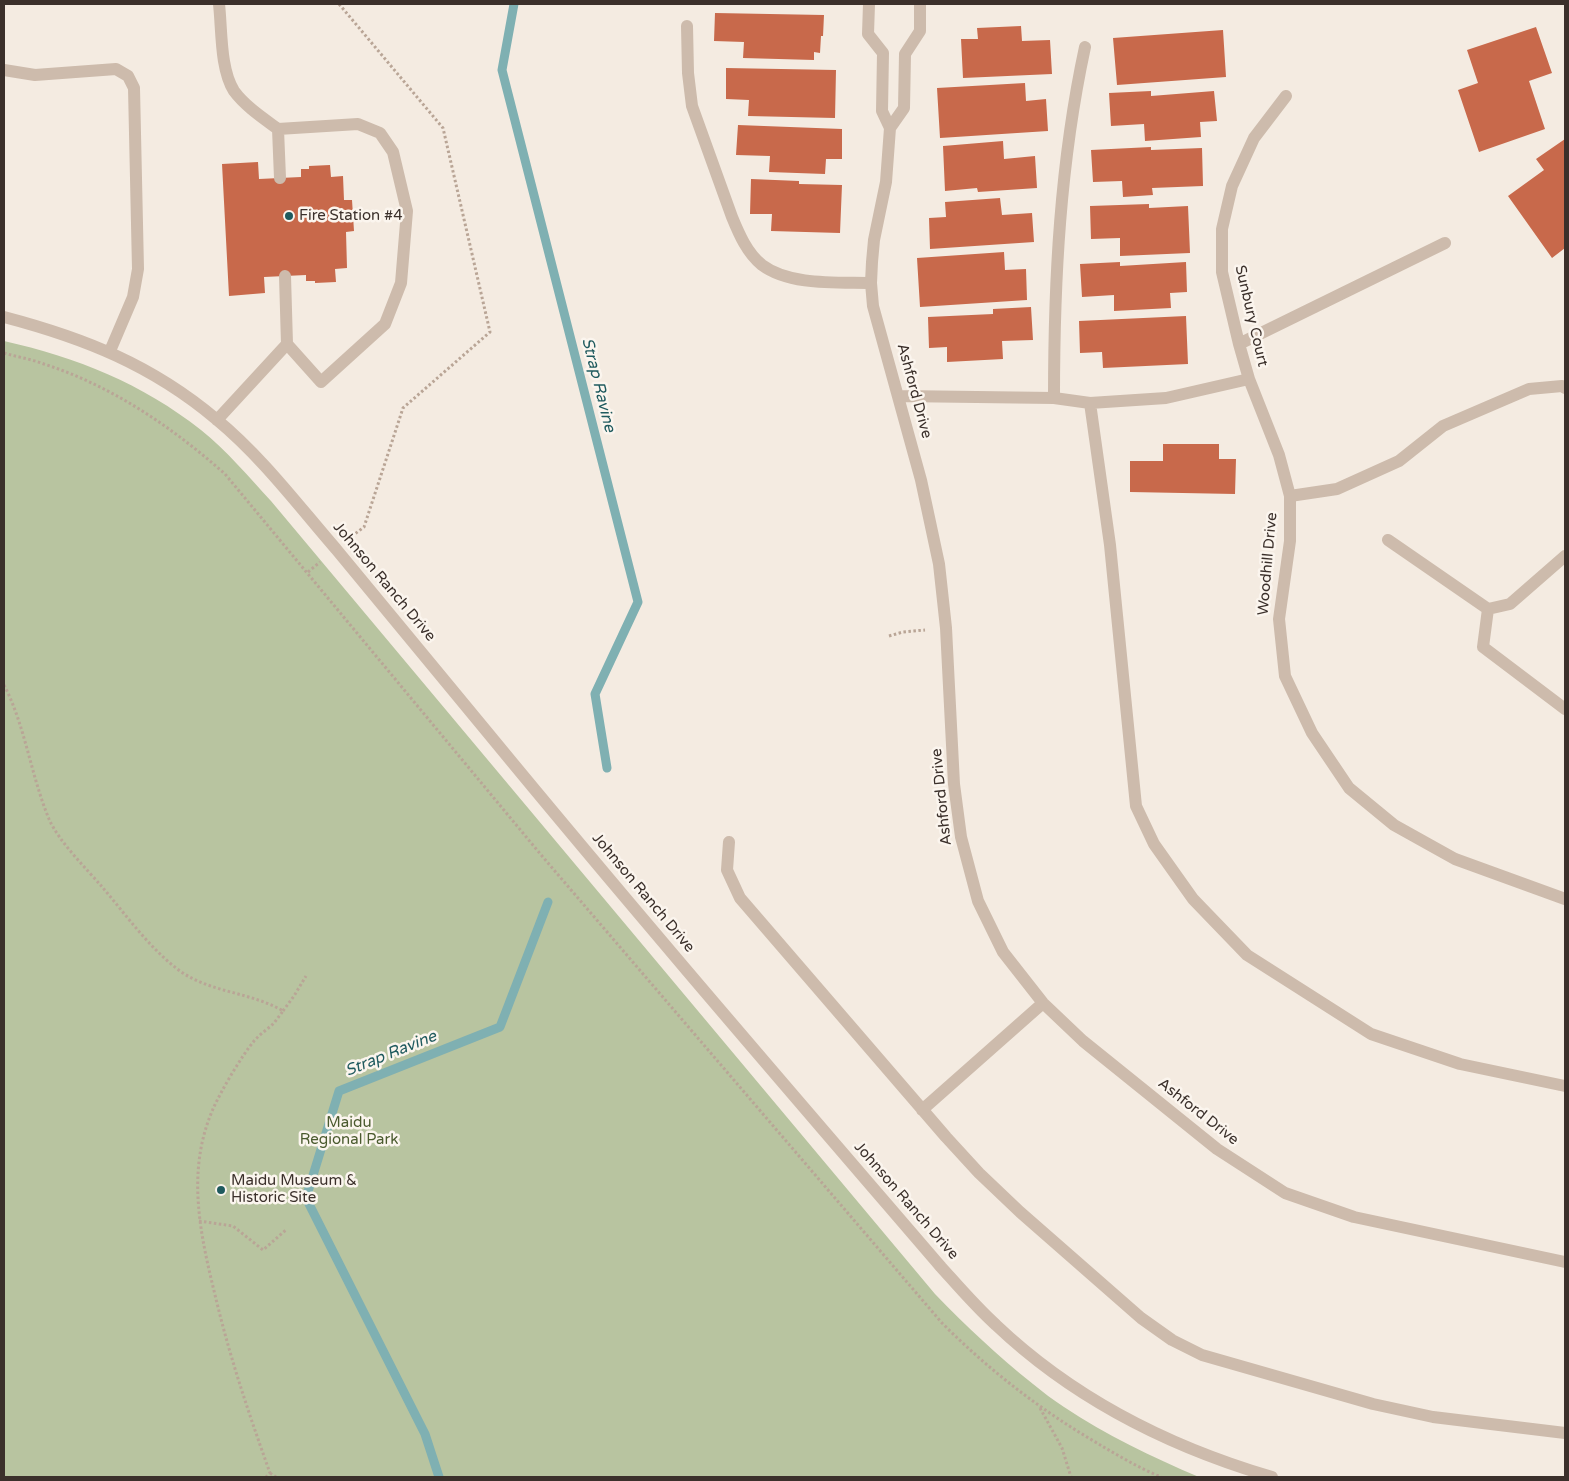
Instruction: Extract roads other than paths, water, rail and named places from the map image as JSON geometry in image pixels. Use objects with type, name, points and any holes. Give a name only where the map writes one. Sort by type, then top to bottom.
[{"type":"street","points":[[219,4],[226,73],[234,91],[245,102],[278,129],[358,124],[380,133],[393,152],[407,211],[401,283],[385,324],[321,382],[287,344],[285,276]]},
{"type":"street","points":[[869,4],[868,34],[883,53],[905,54]]},
{"type":"street","points":[[890,128],[904,108],[905,54],[920,31],[920,4]]},
{"type":"street","points":[[687,26],[688,73],[692,106],[735,225],[754,257],[773,272],[800,280],[871,283]]},
{"type":"street","points":[[1054,398],[1054,335],[1060,214],[1076,88],[1085,47]]},
{"type":"street","name":"Ashford Drive","points":[[883,53],[882,111],[890,128],[886,182],[874,240],[871,283],[873,306],[921,480],[939,564],[946,628],[954,784],[961,837],[978,901],[1003,952],[1043,1002],[1083,1041],[1217,1149],[1284,1193],[1354,1217],[1565,1262]]},
{"type":"street","points":[[4,70],[35,75],[116,70],[128,76],[134,88],[138,269],[133,297],[110,351]]},
{"type":"street","name":"Sunbury Court","points":[[1249,379],[1222,272],[1222,229],[1232,186],[1254,138],[1286,96]]},
{"type":"street","points":[[278,129],[280,178]]},
{"type":"street","points":[[1239,344],[1445,243]]},
{"type":"street","name":"Johnson Ranch Drive","points":[[4,317],[56,331],[110,351],[147,371],[181,392],[217,420],[273,474],[570,832],[941,1267],[989,1319],[1061,1378],[1129,1420],[1168,1440],[1205,1455],[1272,1477]]},
{"type":"street","points":[[217,420],[287,344]]},
{"type":"street","points":[[899,396],[1054,398],[1090,403],[1166,398],[1249,379]]},
{"type":"street","name":"Woodhill Drive","points":[[1249,379],[1278,455],[1290,496],[1290,541],[1279,619],[1285,676],[1312,733],[1349,788],[1394,825],[1455,859],[1565,899]]},
{"type":"street","points":[[1290,496],[1337,489],[1399,461],[1443,426],[1530,388],[1562,386],[1565,388]]},
{"type":"street","points":[[1090,403],[1110,545],[1136,806],[1154,844],[1193,899],[1247,955],[1371,1034],[1460,1064],[1565,1086]]},
{"type":"street","points":[[1388,540],[1488,609],[1510,604],[1565,556]]},
{"type":"street","points":[[1488,609],[1483,647],[1565,710]]},
{"type":"street","points":[[730,842],[727,870],[740,898],[922,1110],[979,1173],[1020,1212],[1141,1318],[1172,1340],[1202,1354],[1374,1404],[1433,1417],[1565,1433]]},
{"type":"street","points":[[922,1110],[1043,1002]]},
{"type":"waterway","name":"Strap Ravine","points":[[514,4],[502,70],[638,602],[595,694],[607,768]]},
{"type":"waterway","name":"Strap Ravine","points":[[439,1477],[425,1434],[306,1198],[339,1091],[500,1027],[548,902]]},
{"type":"place","name":"Fire Station #4","points":[[289,216]]},
{"type":"place","name":"Maidu Museum & Historic Site","points":[[221,1190]]},
{"type":"park label","name":"Maidu Regional Park","points":[[349,1132]]}]
